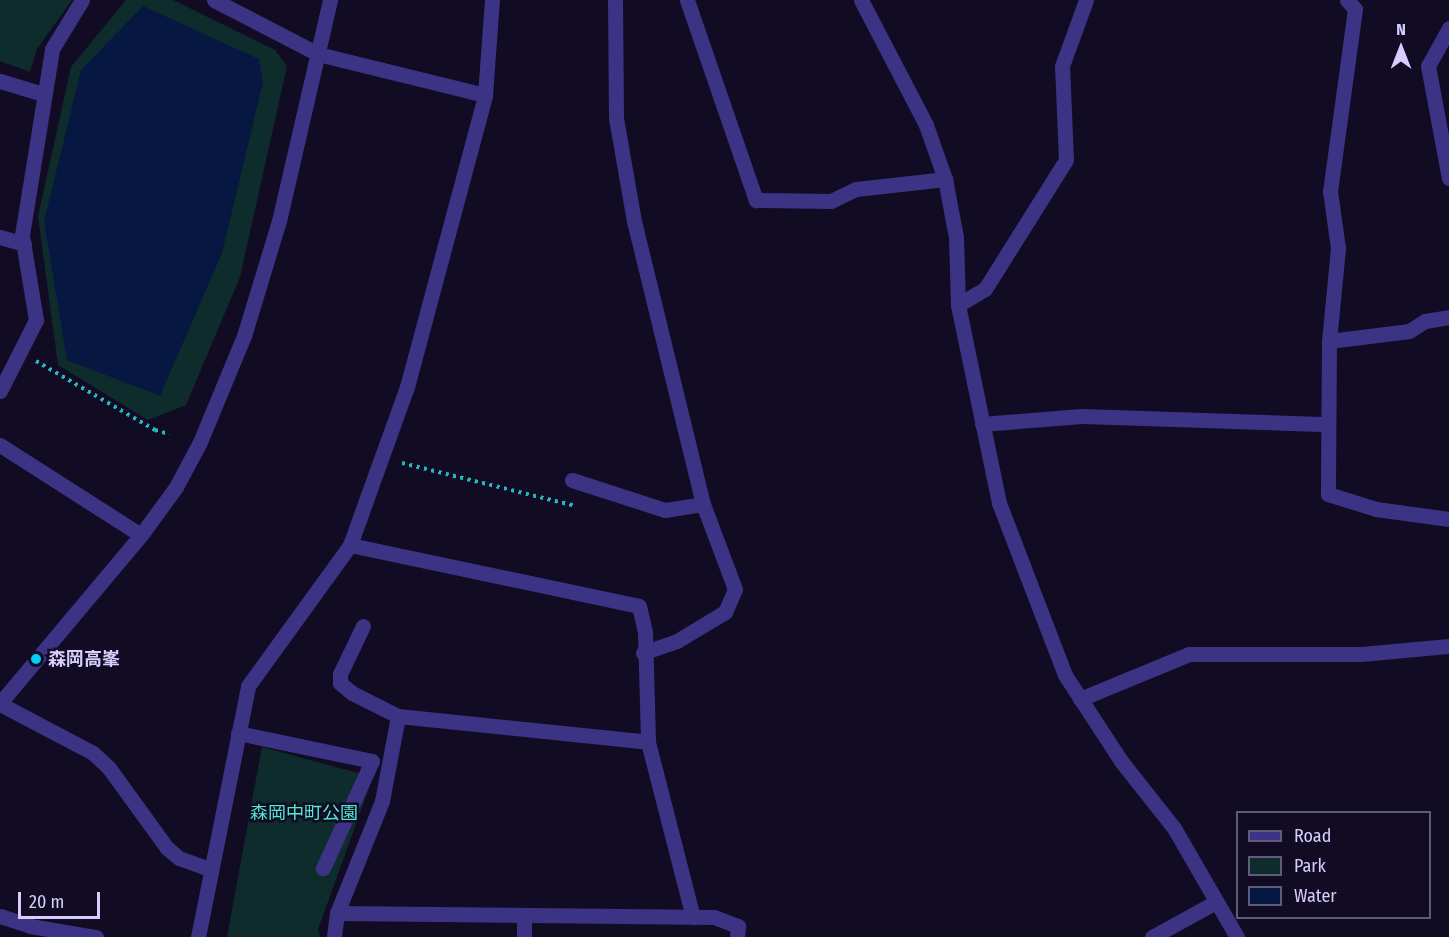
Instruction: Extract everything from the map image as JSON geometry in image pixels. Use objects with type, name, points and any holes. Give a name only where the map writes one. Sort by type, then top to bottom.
[{"type":"street","points":[[0,391],[36,320],[24,244],[43,94],[52,50],[82,0]]},
{"type":"street","points":[[214,0],[318,54],[484,95]]},
{"type":"street","points":[[210,869],[179,858],[167,848],[109,768],[93,753],[0,704],[141,535],[176,487],[200,442],[244,336],[279,221],[330,0]]},
{"type":"street","points":[[198,937],[248,686],[350,545],[407,387],[484,95],[492,0]]},
{"type":"street","points":[[615,0],[616,118],[634,221],[703,504],[735,589],[725,612],[677,641],[644,653]]},
{"type":"street","points":[[687,0],[756,200],[831,201],[856,189],[945,178]]},
{"type":"street","points":[[861,0],[926,125],[945,178],[956,237],[958,305],[999,503],[1065,675],[1121,761],[1174,828],[1237,937]]},
{"type":"street","points":[[958,305],[985,289],[1066,160],[1062,66],[1086,0]]},
{"type":"street","points":[[1347,0],[1354,9],[1330,191],[1338,248],[1329,341],[1328,494],[1376,508],[1449,519]]},
{"type":"street","points":[[1449,28],[1428,66],[1449,178]]},
{"type":"street","points":[[0,81],[43,94]]},
{"type":"street","points":[[0,237],[24,244]]},
{"type":"street","points":[[1329,341],[1409,330],[1425,321],[1449,317]]},
{"type":"street","points":[[982,424],[1082,416],[1328,424]]},
{"type":"street","points":[[0,445],[73,495],[141,535]]},
{"type":"street","points":[[572,480],[665,510],[703,504]]},
{"type":"street","points":[[350,545],[639,606],[645,632],[648,741],[693,917]]},
{"type":"street","points":[[363,626],[340,674],[340,683],[352,693],[398,716],[648,741]]},
{"type":"street","points":[[1080,699],[1189,654],[1361,654],[1449,646]]},
{"type":"street","points":[[334,937],[337,913],[382,801],[398,716]]},
{"type":"street","points":[[238,733],[372,761],[323,868]]},
{"type":"street","points":[[1152,937],[1216,902]]},
{"type":"street","points":[[337,913],[524,918],[714,917],[738,926],[736,937]]},
{"type":"street","points":[[0,916],[29,932],[96,937]]},
{"type":"street","points":[[524,918],[524,937]]},
{"type":"path","points":[[20,352],[155,430],[169,434]]},
{"type":"path","points":[[381,458],[585,508]]},
{"type":"green space","points":[[0,0],[72,0],[37,49],[30,72],[0,61]]},
{"type":"green space","points":[[126,0],[173,0],[275,50],[287,66],[240,277],[186,405],[148,420],[58,365],[38,216],[71,67]]},
{"type":"green space","name":"森岡中町公園","points":[[262,747],[373,777],[318,929],[320,937],[227,937]]},
{"type":"water","points":[[143,6],[259,59],[263,82],[222,253],[160,396],[67,360],[44,222],[81,70]]},
{"type":"place","name":"森岡高峯","points":[[36,659]]}]
